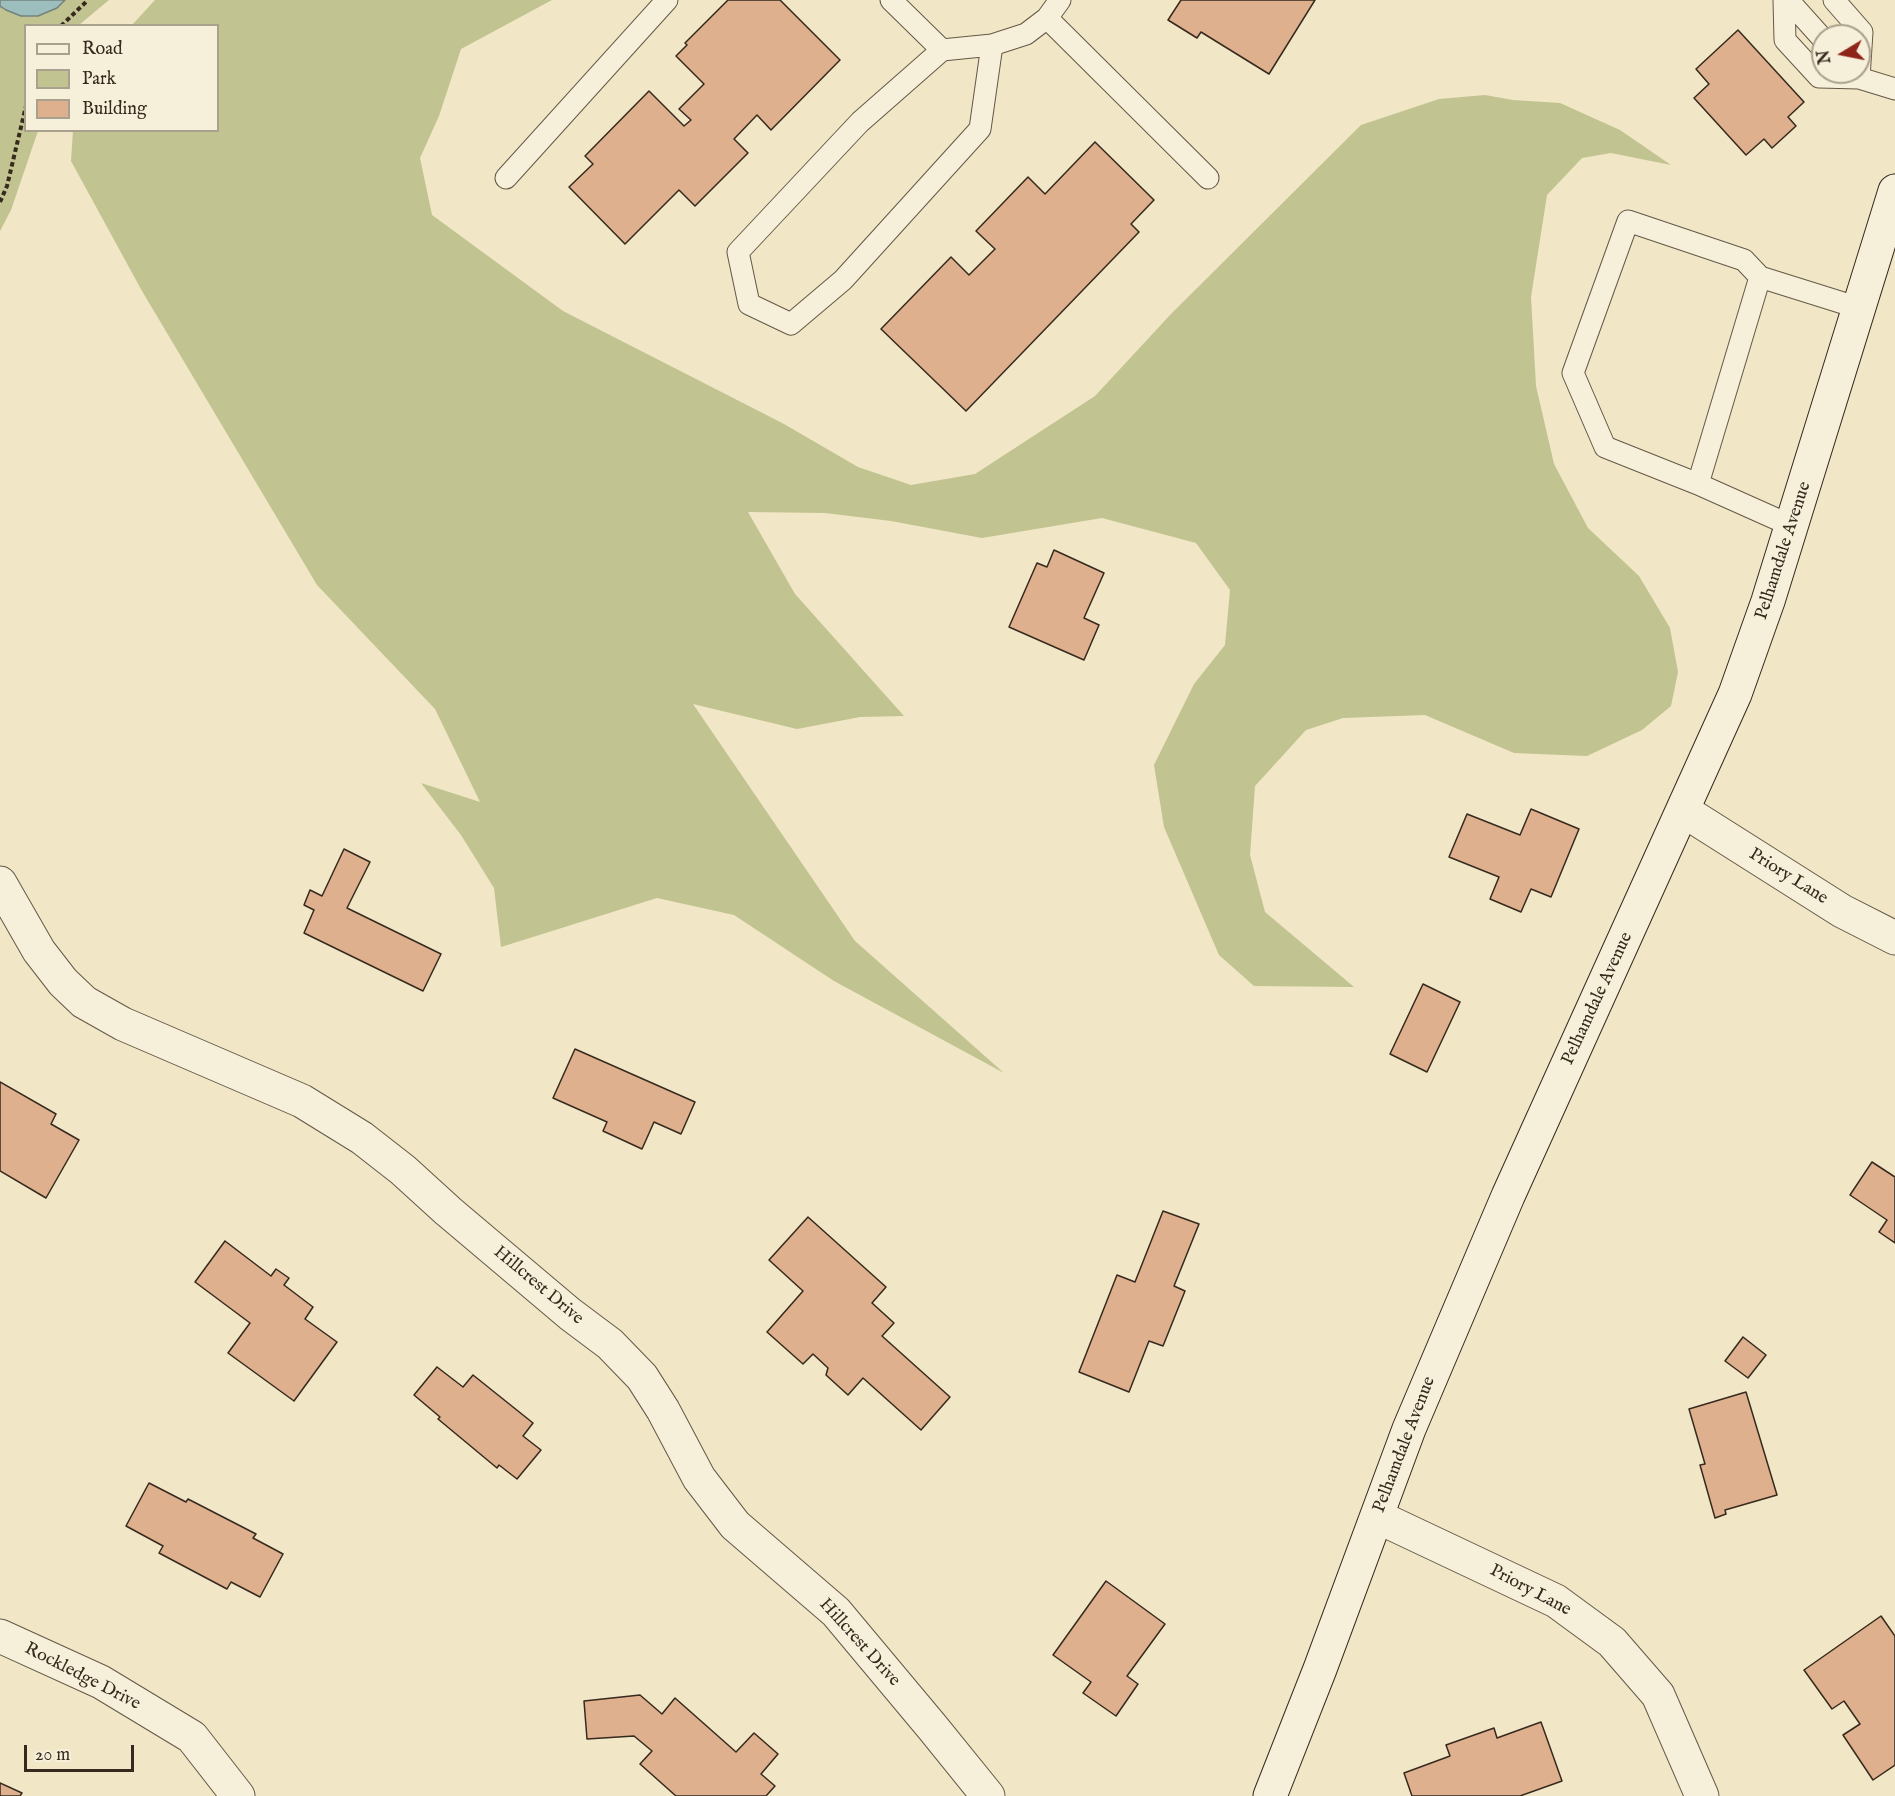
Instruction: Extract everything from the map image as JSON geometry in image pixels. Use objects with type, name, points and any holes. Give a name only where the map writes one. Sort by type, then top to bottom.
[{"type":"street","name":"Pelhamdale Avenue","points":[[1270,1796],[1378,1517],[1409,1430],[1508,1196],[1735,694],[1792,526],[1895,192]]},
{"type":"street","name":"Priory Lane","points":[[1684,811],[1842,911],[1895,938]]},
{"type":"street","name":"Hillcrest Drive","points":[[0,884],[39,951],[63,982],[84,1002],[123,1024],[302,1101],[362,1138],[403,1170],[562,1307],[610,1344],[642,1377],[663,1410],[699,1478],[735,1525],[836,1612],[988,1796]]},
{"type":"street","name":"Priory Lane","points":[[1378,1517],[1556,1601],[1612,1642],[1658,1695],[1702,1796]]},
{"type":"street","name":"Rockledge Drive","points":[[0,1636],[101,1682],[192,1737],[238,1796]]},
{"type":"lane","points":[[506,178],[667,0]]},
{"type":"lane","points":[[891,0],[942,50]]},
{"type":"lane","points":[[992,45],[980,129],[843,280],[791,324],[749,304],[738,252],[860,122],[942,50],[992,45],[1026,34],[1047,18],[1060,0]]},
{"type":"lane","points":[[1786,0],[1811,26]]},
{"type":"lane","points":[[1786,0],[1785,40],[1811,68]]},
{"type":"lane","points":[[1834,0],[1855,24]]},
{"type":"lane","points":[[1047,18],[1208,178]]},
{"type":"lane","points":[[1871,80],[1895,89]]},
{"type":"lane","points":[[1792,526],[1698,484],[1605,447],[1573,373],[1628,221],[1744,260],[1760,277],[1860,308]]},
{"type":"lane","points":[[1698,484],[1760,277]]},
{"type":"path","points":[[63,24],[88,0]]},
{"type":"path","points":[[0,202],[7,186],[24,114]]},
{"type":"green space","points":[[0,0],[109,0],[80,24],[24,24],[24,132],[38,132],[11,210],[0,231]]},
{"type":"green space","points":[[155,0],[552,0],[461,49],[439,116],[420,158],[432,215],[563,311],[784,424],[858,467],[911,485],[975,474],[1095,396],[1171,314],[1361,125],[1439,99],[1485,95],[1513,100],[1560,103],[1620,130],[1671,165],[1611,153],[1582,158],[1547,195],[1531,297],[1536,386],[1554,464],[1588,528],[1639,576],[1670,628],[1678,672],[1671,706],[1642,730],[1587,756],[1514,753],[1425,715],[1343,718],[1306,730],[1255,786],[1250,855],[1265,912],[1354,987],[1254,986],[1219,955],[1164,827],[1154,765],[1194,684],[1225,645],[1230,590],[1196,543],[1102,518],[982,538],[891,521],[825,513],[748,512],[795,594],[904,716],[860,717],[797,729],[693,704],[855,941],[1004,1073],[834,981],[734,915],[657,898],[501,947],[494,888],[461,835],[421,783],[480,802],[435,709],[317,585],[142,291],[71,161],[73,132],[219,132],[219,24],[133,24]]},
{"type":"water","points":[[0,0],[65,0],[57,8],[38,16],[21,16],[0,6]]},
{"type":"building","points":[[728,0],[780,0],[840,60],[771,130],[757,115],[734,139],[748,153],[695,206],[679,190],[625,244],[569,187],[593,164],[585,156],[649,91],[684,126],[691,120],[679,109],[704,84],[676,56],[687,45],[685,43]]},
{"type":"building","points":[[1181,0],[1315,0],[1269,74],[1201,32],[1197,38],[1168,20]]},
{"type":"building","points":[[1738,30],[1804,102],[1788,117],[1796,126],[1772,148],[1764,139],[1746,155],[1694,98],[1709,84],[1696,69]]},
{"type":"building","points":[[1095,142],[1154,200],[1131,224],[1139,232],[966,411],[881,329],[951,257],[969,275],[995,249],[976,231],[1028,177],[1045,194]]},
{"type":"building","points":[[1054,550],[1104,573],[1084,618],[1099,625],[1084,660],[1009,627],[1037,563],[1047,567]]},
{"type":"building","points":[[1531,809],[1579,829],[1551,897],[1531,889],[1521,912],[1490,899],[1499,877],[1449,857],[1467,814],[1520,835]]},
{"type":"building","points":[[344,849],[370,862],[347,908],[441,954],[423,991],[304,933],[314,910],[304,905],[310,890],[322,896]]},
{"type":"building","points":[[1423,984],[1460,1002],[1427,1072],[1390,1054]]},
{"type":"building","points":[[575,1049],[695,1102],[681,1134],[654,1122],[642,1149],[603,1131],[607,1122],[553,1098]]},
{"type":"building","points":[[0,1082],[56,1114],[51,1124],[79,1140],[46,1198],[0,1171]]},
{"type":"building","points":[[1872,1162],[1895,1177],[1895,1243],[1879,1232],[1887,1220],[1850,1195]]},
{"type":"building","points":[[1163,1211],[1199,1224],[1174,1286],[1185,1291],[1163,1346],[1149,1341],[1129,1392],[1079,1372],[1117,1275],[1135,1282]]},
{"type":"building","points":[[808,1217],[886,1287],[872,1303],[894,1323],[882,1336],[950,1397],[921,1430],[863,1378],[848,1395],[826,1375],[828,1368],[813,1354],[803,1364],[767,1332],[803,1291],[769,1260]]},
{"type":"building","points":[[225,1241],[271,1276],[276,1269],[289,1278],[284,1285],[313,1307],[305,1319],[337,1342],[294,1401],[228,1353],[250,1323],[195,1282]]},
{"type":"building","points":[[1743,1337],[1766,1355],[1748,1378],[1725,1361]]},
{"type":"building","points":[[437,1367],[463,1387],[473,1375],[533,1423],[523,1436],[541,1450],[517,1479],[499,1465],[497,1468],[438,1419],[440,1417],[414,1395]]},
{"type":"building","points":[[1746,1392],[1777,1495],[1725,1510],[1726,1514],[1715,1518],[1700,1465],[1705,1464],[1689,1409]]},
{"type":"building","points":[[149,1483],[186,1502],[188,1499],[256,1534],[253,1538],[283,1554],[260,1597],[231,1582],[227,1589],[159,1553],[163,1546],[126,1526]]},
{"type":"building","points":[[1106,1581],[1165,1624],[1127,1676],[1138,1684],[1116,1716],[1083,1693],[1091,1682],[1053,1655]]},
{"type":"building","points":[[1881,1616],[1895,1636],[1895,1765],[1873,1780],[1843,1735],[1860,1724],[1844,1701],[1832,1709],[1804,1670]]},
{"type":"building","points":[[640,1695],[662,1714],[675,1698],[736,1752],[754,1733],[778,1754],[761,1774],[775,1786],[766,1796],[676,1796],[640,1764],[652,1751],[634,1736],[587,1739],[584,1701]]},
{"type":"building","points":[[1541,1722],[1562,1781],[1520,1796],[1412,1796],[1404,1773],[1450,1756],[1446,1745],[1494,1728],[1497,1738]]},
{"type":"building","points":[[0,1783],[22,1793],[20,1796],[0,1796]]}]
